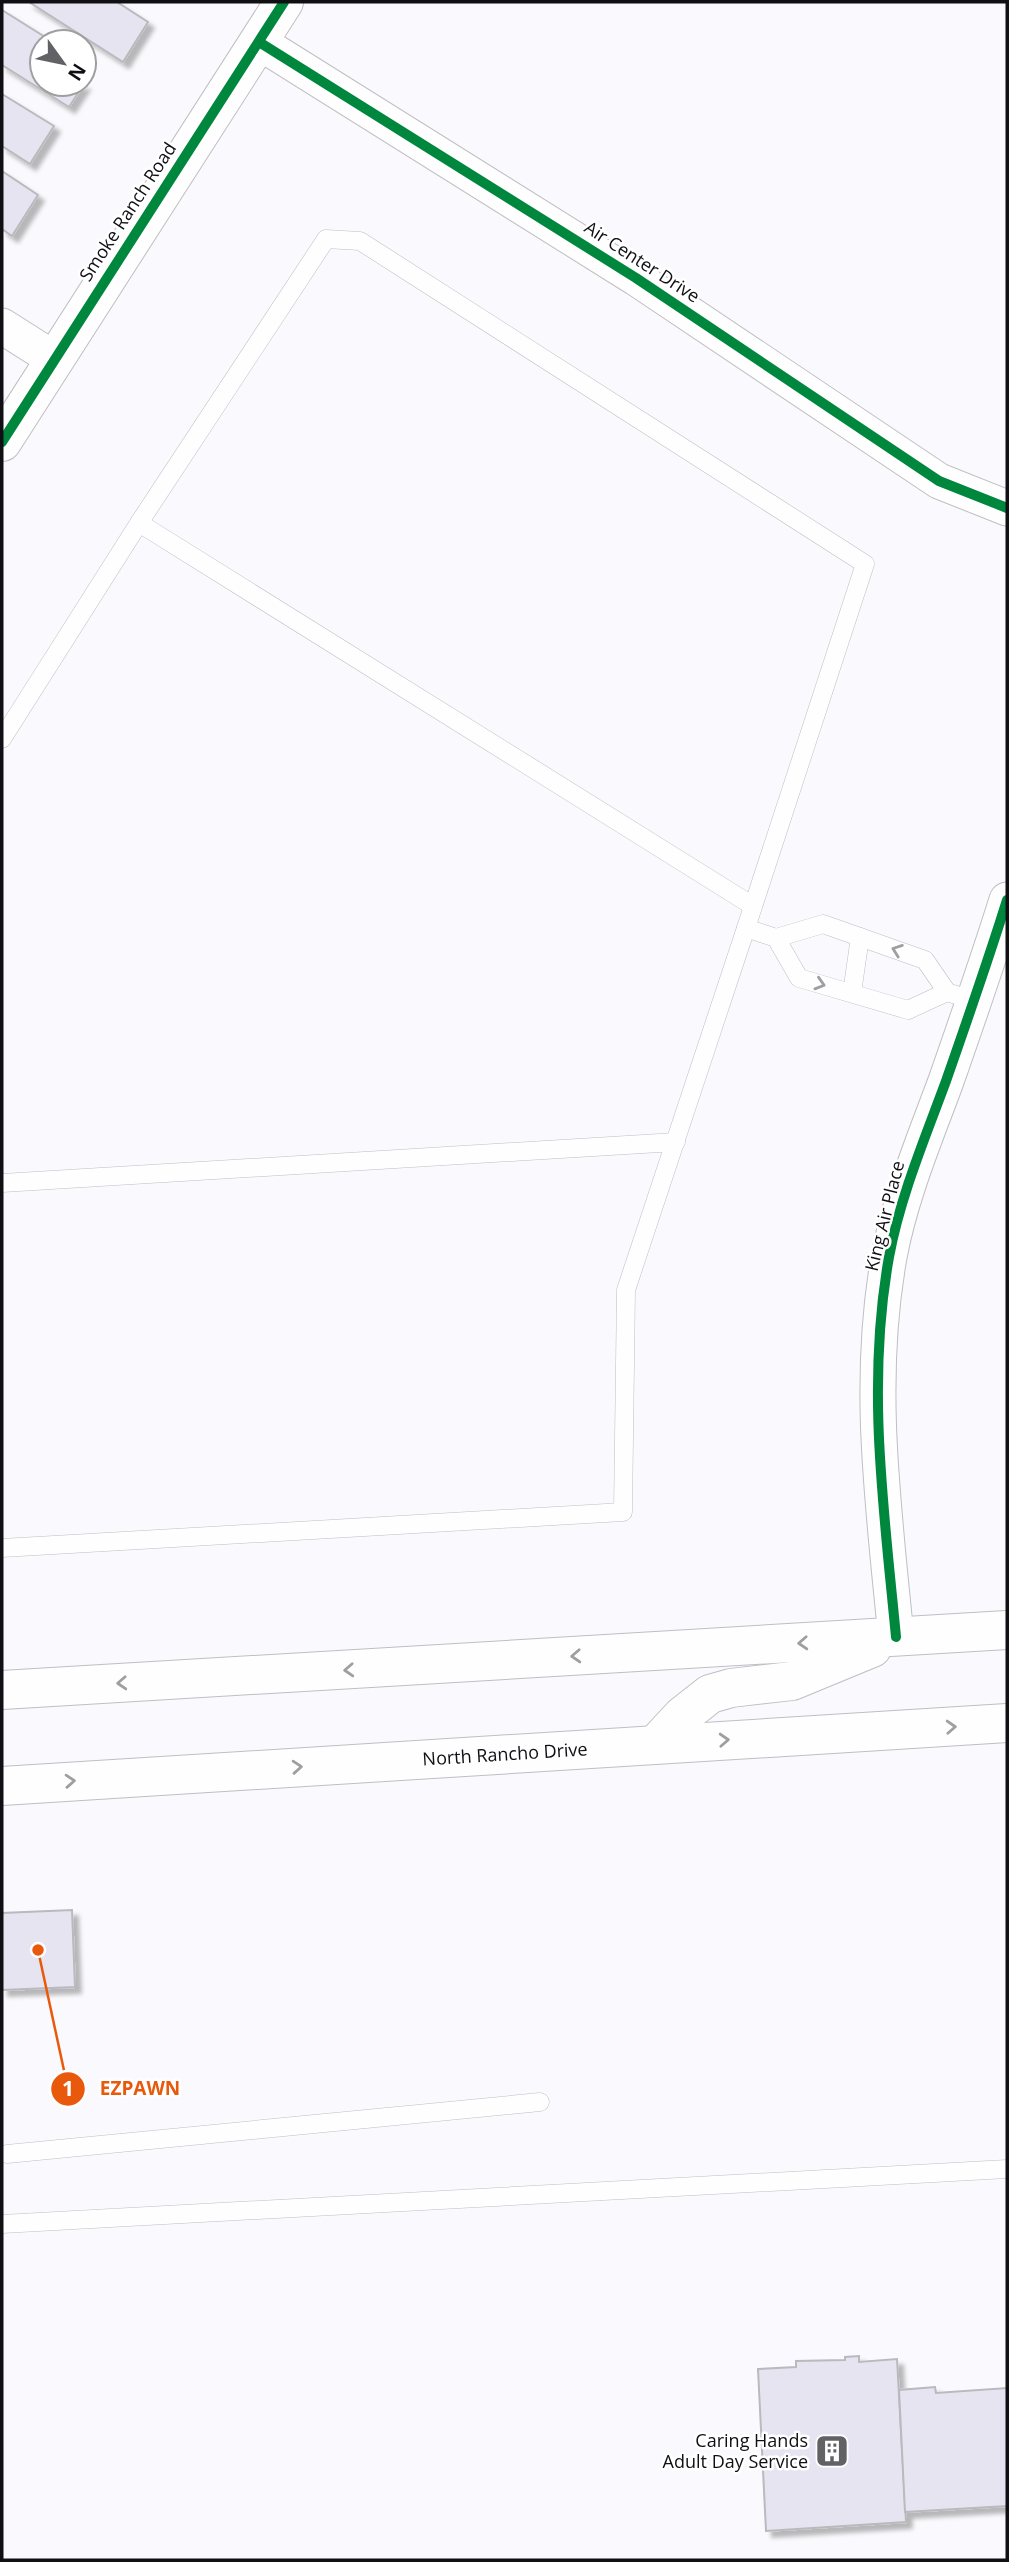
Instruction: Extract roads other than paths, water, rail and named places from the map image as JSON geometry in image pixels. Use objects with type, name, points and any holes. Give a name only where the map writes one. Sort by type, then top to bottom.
[{"type":"main road","name":"Smoke Ranch Road","points":[[2,442],[284,2]]},
{"type":"main road","points":[[2,1690],[1007,1630]]},
{"type":"main road","points":[[656,1744],[682,1716],[710,1694],[731,1688],[792,1681],[896,1637]]},
{"type":"main road","name":"North Rancho Drive","points":[[2,1786],[1007,1723]]},
{"type":"street","name":"Air Center Drive","points":[[259,42],[636,278],[939,481],[1007,508]]},
{"type":"street","points":[[2,326],[54,359]]},
{"type":"street","name":"King Air Place","points":[[896,1637],[876,1408],[878,1344],[890,1256],[961,996],[1007,900]]},
{"type":"lane","points":[[2,738],[139,523],[326,239],[360,242],[865,564],[626,1290],[623,1512],[2,1548]]},
{"type":"lane","points":[[139,523],[753,906]]},
{"type":"lane","points":[[746,928],[776,938],[823,924],[925,960],[961,996]]},
{"type":"lane","points":[[852,993],[860,937]]},
{"type":"lane","points":[[776,938],[799,978],[908,1010],[961,996]]},
{"type":"lane","points":[[2,1184],[676,1142]]},
{"type":"lane","points":[[7,2154],[540,2102]]},
{"type":"lane","points":[[2,2224],[1007,2169]]},
{"type":"place","name":"EZPAWN","points":[[38,1950]]},
{"type":"place","name":"Caring Hands Adult Day Service","points":[[832,2451]]}]
